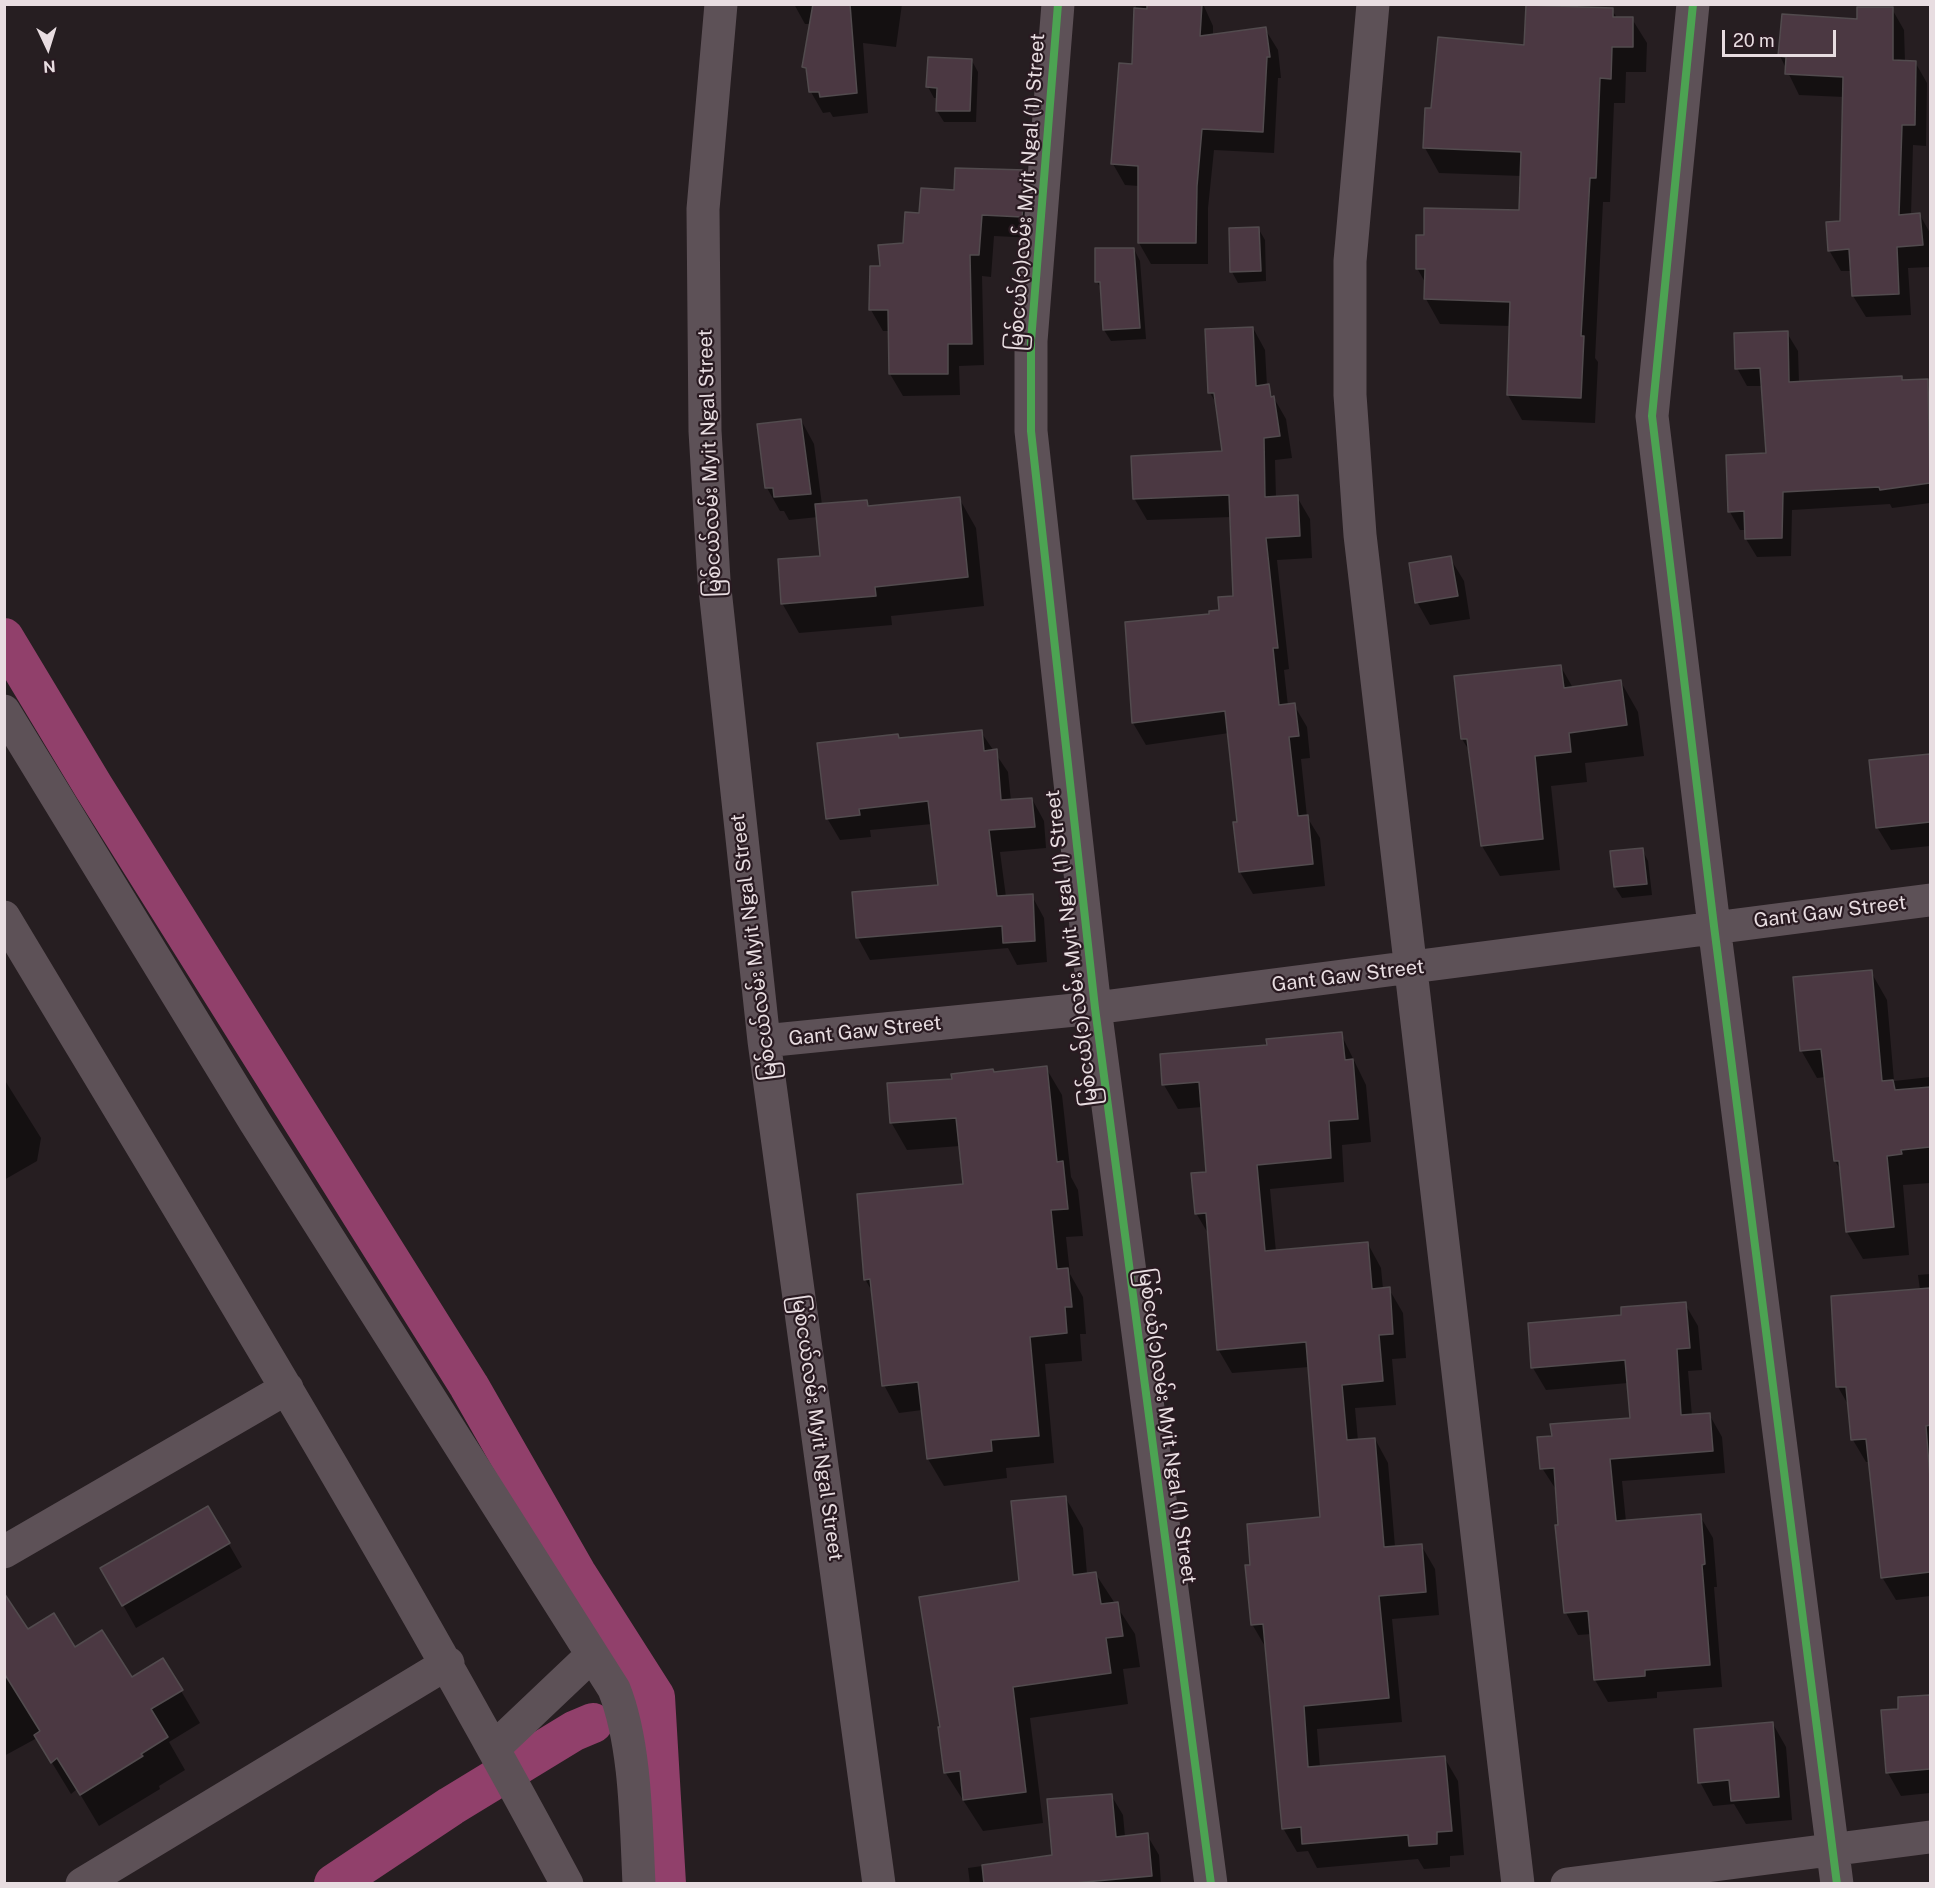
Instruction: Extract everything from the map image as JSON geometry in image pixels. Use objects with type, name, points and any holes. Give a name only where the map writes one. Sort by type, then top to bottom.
[{"type":"street","name":"မြစ်ငယ်လမ်း Myit Ngal Street","points":[[721,4],[703,209],[705,431],[714,580],[764,1041],[879,1884]]},
{"type":"street","name":"မြစ်ငယ်(၁)လမ်း Myit Ngal (1) Street","points":[[1058,4],[1031,341],[1031,431],[1095,1008],[1211,1884]]},
{"type":"street","points":[[1373,4],[1350,261],[1350,395],[1360,536],[1518,1884]]},
{"type":"street","points":[[1693,4],[1652,416],[1714,926],[1838,1884]]},
{"type":"street","points":[[4,711],[255,1122],[614,1689],[622,1709],[630,1757],[639,1884]]},
{"type":"street","name":"Gant Gaw Street","points":[[764,1041],[1095,1008],[1409,969],[1714,926],[1930,900]]},
{"type":"street","points":[[4,917],[287,1388],[448,1663],[567,1884]]},
{"type":"street","points":[[4,1552],[287,1388]]},
{"type":"street","points":[[497,1754],[592,1655]]},
{"type":"street","points":[[82,1884],[448,1663]]},
{"type":"street","points":[[1567,1884],[1930,1837]]},
{"type":"building","points":[[813,4],[850,4],[857,93],[820,97],[819,92],[809,92],[806,68],[802,67]]},
{"type":"building","points":[[1147,4],[1202,4],[1200,36],[1266,27],[1270,57],[1267,57],[1263,132],[1202,129],[1197,186],[1196,243],[1138,243],[1138,166],[1111,164],[1119,63],[1132,64],[1134,8],[1147,9]]},
{"type":"building","points":[[1526,5],[1613,8],[1613,17],[1633,17],[1633,47],[1612,47],[1611,79],[1600,78],[1596,178],[1590,178],[1581,336],[1584,336],[1581,398],[1507,395],[1510,302],[1424,299],[1425,269],[1416,269],[1416,235],[1424,235],[1424,208],[1519,210],[1521,152],[1423,148],[1425,108],[1431,108],[1438,37],[1524,45]]},
{"type":"building","points":[[1857,7],[1893,7],[1893,60],[1916,61],[1915,125],[1902,125],[1899,215],[1920,213],[1923,245],[1897,247],[1899,294],[1852,296],[1849,249],[1828,251],[1826,222],[1840,221],[1843,77],[1785,74],[1786,57],[1778,56],[1782,14],[1857,19]]},
{"type":"building","points":[[928,57],[972,59],[970,111],[936,111],[937,88],[926,87]]},
{"type":"building","points":[[955,168],[1026,170],[1022,217],[982,215],[979,255],[970,255],[972,344],[948,344],[948,374],[889,374],[888,310],[869,310],[870,266],[880,266],[878,245],[903,243],[905,212],[919,213],[921,188],[954,190]]},
{"type":"building","points":[[1259,227],[1261,271],[1230,272],[1229,228]]},
{"type":"building","points":[[1095,248],[1134,248],[1140,328],[1103,330],[1100,282],[1095,282]]},
{"type":"building","points":[[1253,327],[1256,386],[1269,384],[1271,397],[1274,396],[1280,436],[1264,438],[1265,497],[1298,495],[1300,536],[1266,538],[1278,648],[1273,648],[1279,705],[1295,703],[1299,736],[1289,737],[1298,816],[1308,815],[1313,864],[1239,872],[1233,822],[1237,822],[1225,711],[1132,723],[1125,622],[1209,614],[1209,611],[1219,610],[1218,597],[1233,596],[1229,495],[1133,499],[1131,456],[1222,451],[1214,393],[1208,393],[1205,329]]},
{"type":"building","points":[[1788,331],[1789,382],[1902,376],[1902,380],[1928,379],[1930,483],[1880,490],[1879,487],[1783,492],[1782,538],[1745,539],[1744,511],[1728,512],[1726,455],[1766,453],[1760,368],[1735,369],[1734,333]]},
{"type":"building","points":[[801,419],[811,494],[774,497],[773,488],[765,488],[757,424]]},
{"type":"building","points":[[960,497],[968,577],[875,587],[876,596],[781,604],[778,559],[820,556],[815,504],[867,500],[868,506]]},
{"type":"building","points":[[1451,556],[1458,596],[1415,603],[1409,563]]},
{"type":"building","points":[[1561,665],[1564,688],[1621,680],[1627,725],[1569,733],[1571,752],[1535,756],[1543,839],[1481,846],[1467,739],[1461,739],[1454,676]]},
{"type":"building","points":[[982,730],[984,751],[997,749],[1001,800],[1032,798],[1035,827],[989,830],[997,896],[1033,894],[1035,941],[1003,943],[1002,926],[856,938],[852,892],[938,885],[928,801],[859,809],[860,815],[826,819],[817,743],[898,734],[899,738]]},
{"type":"building","points":[[1930,754],[1930,822],[1876,828],[1869,760]]},
{"type":"building","points":[[1643,848],[1647,884],[1614,887],[1610,851]]},
{"type":"building","points":[[1872,970],[1882,1081],[1893,1080],[1895,1090],[1930,1087],[1930,1147],[1901,1150],[1902,1154],[1887,1156],[1894,1227],[1846,1232],[1839,1161],[1834,1161],[1821,1049],[1800,1051],[1793,977]]},
{"type":"building","points":[[1342,1032],[1345,1060],[1353,1059],[1358,1119],[1329,1121],[1331,1158],[1257,1165],[1265,1251],[1368,1242],[1372,1289],[1390,1287],[1393,1334],[1379,1335],[1383,1381],[1342,1385],[1347,1440],[1375,1438],[1384,1547],[1422,1544],[1426,1592],[1379,1596],[1389,1698],[1304,1706],[1308,1767],[1445,1756],[1452,1831],[1437,1832],[1437,1844],[1409,1846],[1408,1835],[1302,1844],[1301,1827],[1282,1829],[1263,1624],[1251,1625],[1245,1565],[1250,1565],[1247,1524],[1320,1517],[1306,1342],[1217,1350],[1206,1213],[1195,1214],[1191,1173],[1206,1172],[1199,1082],[1162,1085],[1160,1054],[1267,1045],[1266,1039]]},
{"type":"building","points":[[1047,1066],[1057,1162],[1063,1161],[1068,1209],[1051,1210],[1057,1269],[1068,1268],[1072,1307],[1065,1307],[1067,1333],[1030,1337],[1039,1436],[991,1440],[992,1451],[927,1459],[918,1382],[882,1386],[870,1279],[864,1280],[857,1194],[963,1184],[956,1118],[890,1123],[887,1083],[952,1079],[951,1074]]},
{"type":"building","points":[[1930,1288],[1930,1425],[1926,1426],[1930,1478],[1930,1572],[1881,1578],[1866,1439],[1851,1440],[1846,1387],[1836,1387],[1831,1296]]},
{"type":"building","points":[[1686,1302],[1690,1348],[1677,1349],[1681,1415],[1710,1413],[1713,1451],[1610,1459],[1616,1521],[1701,1514],[1705,1564],[1702,1565],[1710,1665],[1645,1670],[1645,1676],[1594,1680],[1588,1611],[1564,1613],[1555,1525],[1558,1525],[1554,1468],[1540,1469],[1537,1437],[1552,1436],[1550,1424],[1630,1418],[1625,1360],[1531,1368],[1528,1323],[1621,1315],[1621,1307]]},
{"type":"building","points":[[1066,1496],[1073,1575],[1096,1572],[1101,1604],[1118,1602],[1123,1636],[1106,1638],[1111,1673],[1013,1687],[1026,1792],[963,1800],[960,1771],[944,1773],[938,1727],[940,1727],[919,1597],[1019,1581],[1011,1501]]},
{"type":"building","points":[[208,1506],[230,1543],[122,1606],[100,1568]]},
{"type":"building","points":[[4,1593],[28,1629],[54,1613],[75,1647],[102,1630],[132,1677],[163,1658],[183,1690],[151,1709],[168,1737],[141,1754],[143,1756],[80,1795],[57,1758],[51,1763],[34,1735],[40,1731],[4,1673]]},
{"type":"building","points":[[1930,1695],[1930,1769],[1886,1773],[1881,1710],[1898,1709],[1898,1697]]},
{"type":"building","points":[[1773,1722],[1779,1797],[1731,1801],[1729,1780],[1698,1783],[1694,1729]]},
{"type":"building","points":[[1112,1794],[1116,1837],[1148,1833],[1152,1876],[1063,1884],[984,1884],[982,1865],[1052,1855],[1047,1799]]},
{"type":"waterway","points":[[4,638],[93,786],[469,1386],[576,1573],[655,1697],[666,1884]]},
{"type":"waterway","points":[[334,1884],[451,1806],[574,1731],[593,1723]]},
{"type":"cycle path","points":[[1058,4],[1031,341],[1031,431],[1095,1008],[1211,1884]]},
{"type":"cycle path","points":[[1693,4],[1652,416],[1714,926],[1837,1884]]}]
